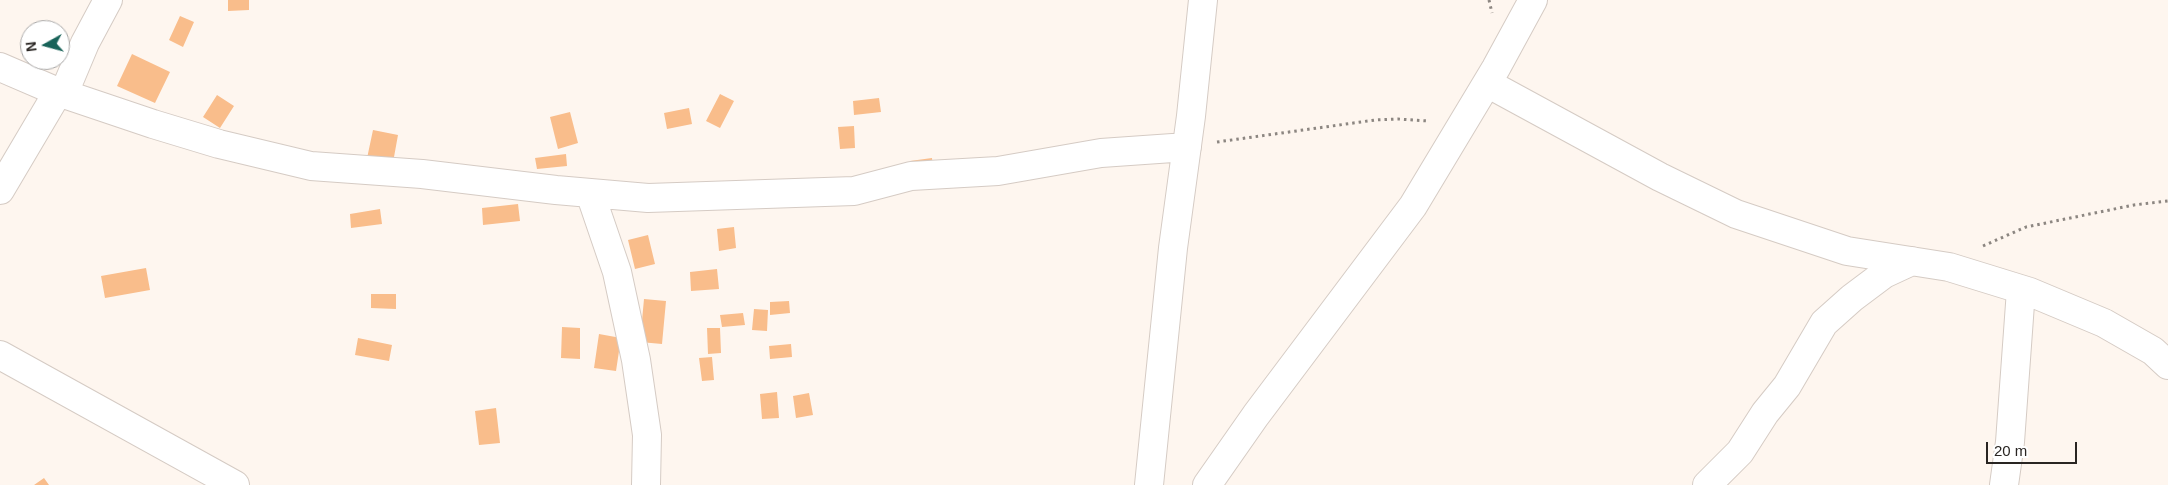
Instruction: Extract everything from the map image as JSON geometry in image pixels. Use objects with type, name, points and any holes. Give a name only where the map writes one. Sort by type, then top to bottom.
[{"type":"street","points":[[0,190],[61,92],[108,0]]},
{"type":"street","points":[[1149,485],[1173,248],[1187,147],[1203,0]]},
{"type":"street","points":[[1208,485],[1256,415],[1413,206],[1487,83],[1533,0]]},
{"type":"street","points":[[0,67],[61,92],[219,144],[311,166],[422,174],[648,198],[854,191],[911,176],[998,171],[1101,153],[1187,147]]},
{"type":"street","points":[[1487,83],[1660,177],[1736,214],[1847,251],[1949,267],[2021,290],[2104,323],[2153,351],[2168,366]]},
{"type":"street","points":[[590,193],[617,272],[636,360],[647,435],[646,485]]},
{"type":"street","points":[[1707,485],[1740,452],[1765,413],[1786,386],[1824,323],[1852,298],[1884,274],[1912,260]]},
{"type":"street","points":[[2004,485],[2010,442],[2021,290]]},
{"type":"street","points":[[0,355],[235,485]]},
{"type":"path","points":[[1187,147],[1375,120],[1414,120],[1461,125]]},
{"type":"path","points":[[1949,267],[1987,243],[2026,227],[2134,205],[2168,201]]},
{"type":"building","points":[[228,0],[249,0],[249,10],[228,11]]},
{"type":"building","points":[[180,16],[194,22],[183,47],[169,40]]},
{"type":"building","points":[[132,54],[170,72],[155,103],[117,86]]},
{"type":"building","points":[[720,94],[734,101],[720,128],[706,121]]},
{"type":"building","points":[[217,95],[234,106],[220,128],[203,117]]},
{"type":"building","points":[[879,98],[881,112],[854,115],[853,101]]},
{"type":"building","points":[[689,108],[692,124],[667,129],[664,113]]},
{"type":"building","points":[[570,112],[578,143],[558,149],[550,117]]},
{"type":"building","points":[[854,126],[855,148],[840,149],[838,127]]},
{"type":"building","points":[[373,130],[398,135],[392,168],[366,163]]},
{"type":"building","points":[[566,154],[567,166],[537,169],[535,158]]},
{"type":"building","points":[[932,158],[933,170],[911,173],[910,161]]},
{"type":"building","points":[[518,204],[520,221],[483,225],[482,208]]},
{"type":"building","points":[[380,209],[382,224],[351,228],[350,214]]},
{"type":"building","points":[[734,227],[736,248],[719,251],[717,229]]},
{"type":"building","points":[[648,235],[655,264],[635,269],[628,240]]},
{"type":"building","points":[[146,268],[150,290],[105,298],[101,276]]},
{"type":"building","points":[[717,269],[719,289],[691,291],[690,272]]},
{"type":"building","points":[[371,294],[396,294],[396,309],[371,308]]},
{"type":"building","points":[[644,299],[666,301],[662,344],[640,342]]},
{"type":"building","points":[[789,301],[790,313],[770,315],[770,302]]},
{"type":"building","points":[[754,309],[768,310],[767,331],[752,330]]},
{"type":"building","points":[[743,313],[745,325],[722,327],[720,315]]},
{"type":"building","points":[[562,327],[580,328],[580,359],[561,358]]},
{"type":"building","points":[[707,328],[720,328],[721,353],[708,354]]},
{"type":"building","points":[[599,334],[621,338],[616,371],[594,368]]},
{"type":"building","points":[[358,338],[392,345],[389,361],[355,355]]},
{"type":"building","points":[[791,344],[792,357],[770,359],[769,346]]},
{"type":"building","points":[[712,357],[714,380],[702,381],[699,358]]},
{"type":"building","points":[[777,392],[779,418],[762,419],[760,394]]},
{"type":"building","points":[[809,393],[813,415],[796,418],[793,396]]},
{"type":"building","points":[[496,408],[500,443],[479,445],[475,411]]},
{"type":"building","points":[[44,478],[49,485],[34,485]]}]
